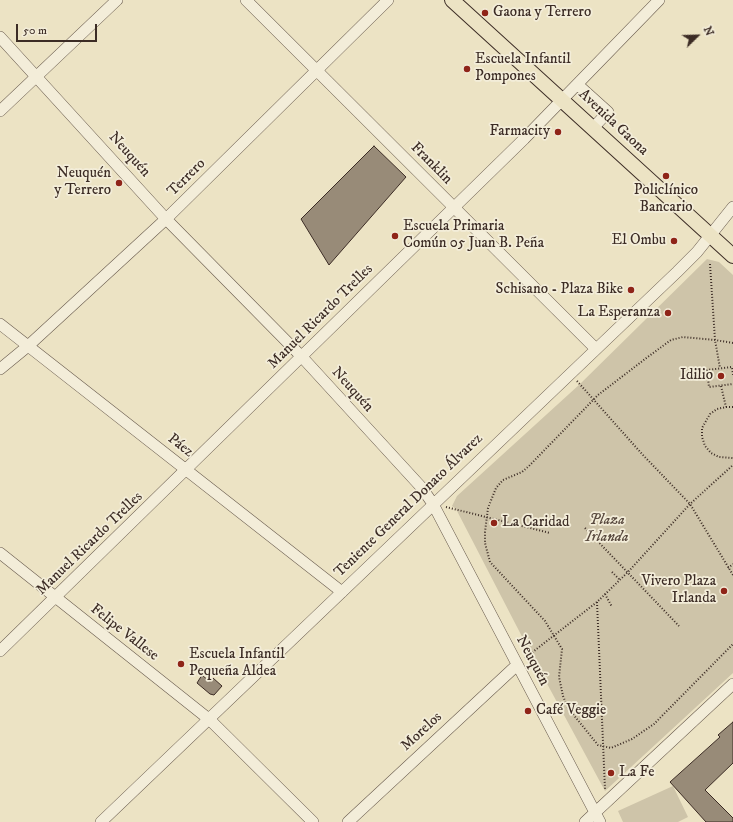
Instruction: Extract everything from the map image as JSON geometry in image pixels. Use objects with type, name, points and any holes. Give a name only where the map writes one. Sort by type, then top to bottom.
[{"type":"main road","name":"Avenida Gaona","points":[[452,0],[564,100],[733,256]]},
{"type":"street","points":[[0,111],[117,0]]},
{"type":"street","name":"Franklin","points":[[246,0],[595,348]]},
{"type":"street","name":"Terrero","points":[[0,369],[28,346],[166,219],[388,0]]},
{"type":"street","name":"Manuel Ricardo Trelles","points":[[0,651],[187,471],[453,207],[564,100],[659,0]]},
{"type":"street","name":"Neuquén","points":[[0,37],[166,219],[302,357],[422,488],[433,504],[597,817]]},
{"type":"street","points":[[578,85],[608,112],[594,128]]},
{"type":"street","name":"Teniente General Donato Álvarez","points":[[101,822],[210,720],[595,348],[677,272],[697,252],[709,235],[733,207]]},
{"type":"street","name":"Páez","points":[[0,324],[342,592]]},
{"type":"street","name":"Felipe Vallese","points":[[0,553],[210,720],[313,822]]},
{"type":"street","name":"Morelos","points":[[348,822],[517,664]]},
{"type":"street","points":[[584,822],[597,817],[606,802],[733,684]]},
{"type":"path","points":[[710,264],[715,340],[720,368]]},
{"type":"path","points":[[733,343],[683,337],[671,340],[594,400],[529,466],[522,472],[503,480],[496,488],[488,508],[485,543],[490,562],[545,621],[562,649],[560,677],[563,696],[568,708],[598,745],[611,748],[632,739],[654,724],[733,644]]},
{"type":"path","points":[[733,375],[732,367],[707,370],[709,387],[733,384]]},
{"type":"path","points":[[569,373],[690,504],[733,575]]},
{"type":"path","points":[[721,386],[726,407]]},
{"type":"path","points":[[733,407],[717,409],[710,414],[702,428],[702,437],[705,446],[711,453],[719,458],[733,458]]},
{"type":"path","points":[[517,664],[554,637],[597,602],[628,572],[690,504],[733,465]]},
{"type":"path","points":[[433,504],[550,534]]},
{"type":"path","points":[[585,528],[679,626]]},
{"type":"path","points":[[728,568],[733,564]]},
{"type":"path","points":[[612,572],[620,580]]},
{"type":"path","points":[[605,594],[612,608]]},
{"type":"path","points":[[597,602],[606,802]]},
{"type":"green space","name":"Plaza Irlanda","points":[[707,259],[719,262],[733,275],[733,673],[605,791],[531,654],[456,509],[452,506],[457,496],[580,384]]},
{"type":"green space","points":[[673,786],[688,817],[678,822],[623,822],[618,811]]},
{"type":"building","points":[[374,146],[406,177],[329,265],[301,219]]},
{"type":"building","points":[[202,675],[210,682],[213,678],[222,686],[214,695],[210,694],[197,683]]},
{"type":"building","points":[[733,722],[733,763],[705,790],[733,818],[733,822],[706,822],[670,782],[720,737],[718,735]]},
{"type":"place","name":"Gaona y Terrero","points":[[485,13]]},
{"type":"place","name":"Escuela Infantil Pompones","points":[[467,69]]},
{"type":"place","name":"Farmacity","points":[[558,132]]},
{"type":"place","name":"Policlínico Bancario","points":[[666,176]]},
{"type":"place","name":"Neuquén y Terrero","points":[[119,183]]},
{"type":"place","name":"Escuela Primaria Común 05 Juan B. Peña","points":[[395,236]]},
{"type":"place","name":"El Ombu","points":[[674,241]]},
{"type":"place","name":"Schisano - Plaza Bike","points":[[631,290]]},
{"type":"place","name":"La Esperanza","points":[[668,313]]},
{"type":"place","name":"Idilio","points":[[721,376]]},
{"type":"place","name":"La Caridad","points":[[494,523]]},
{"type":"place","name":"Vivero Plaza Irlanda","points":[[724,591]]},
{"type":"place","name":"Escuela Infantil Pequeña Aldea","points":[[181,664]]},
{"type":"place","name":"Café Veggie","points":[[528,711]]},
{"type":"place","name":"La Fe","points":[[611,773]]}]
